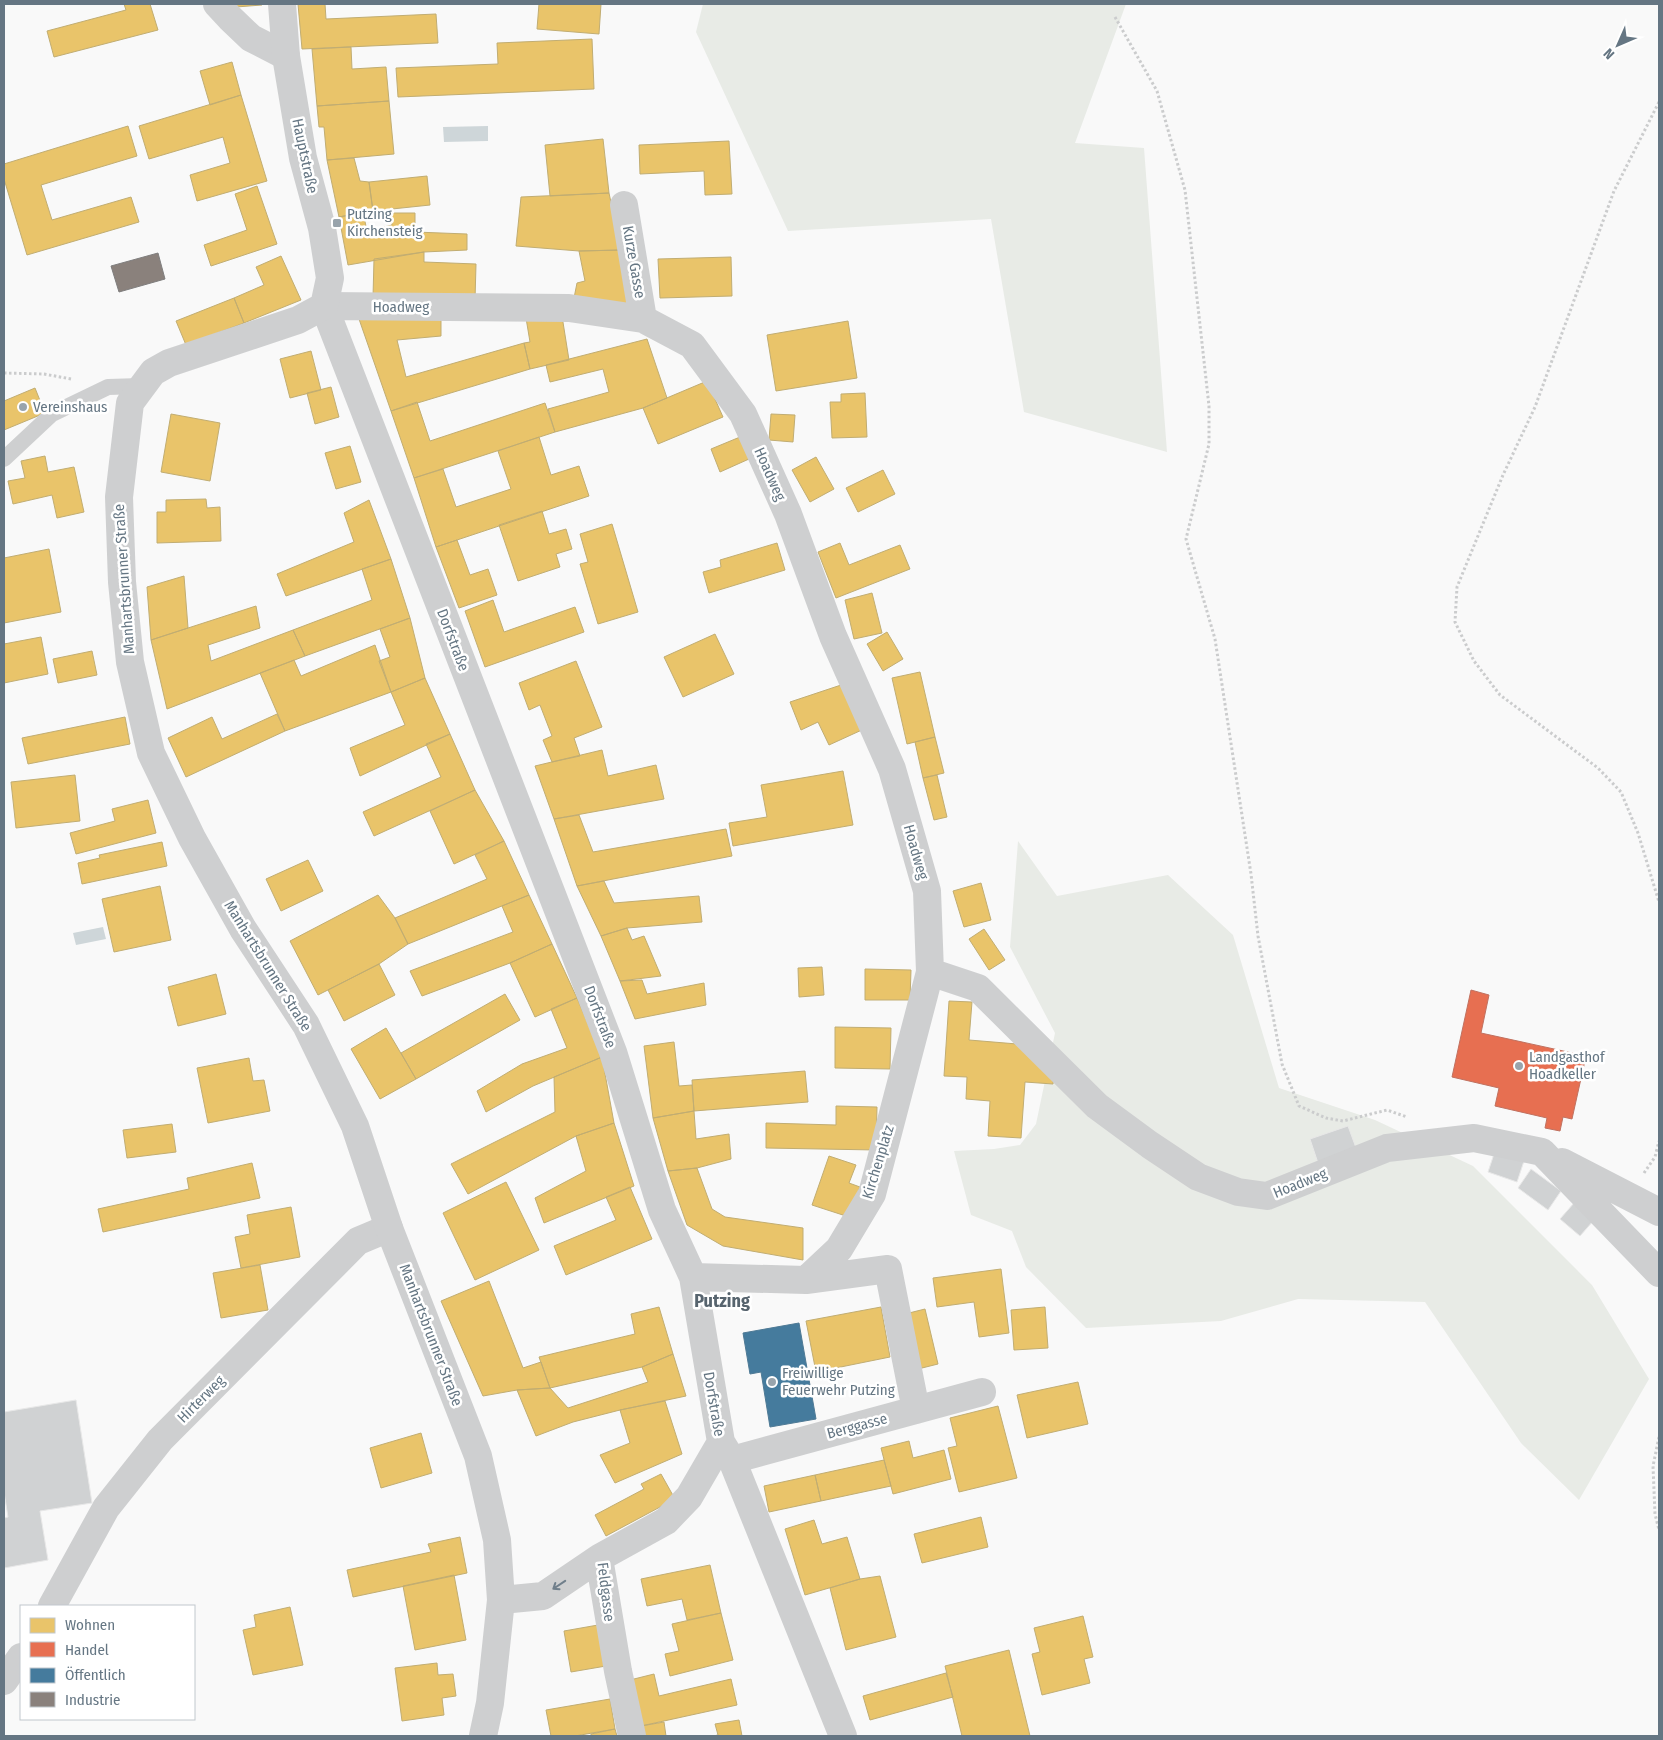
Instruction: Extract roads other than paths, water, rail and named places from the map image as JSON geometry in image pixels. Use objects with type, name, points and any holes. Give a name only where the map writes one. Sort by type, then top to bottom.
[{"type":"street","points":[[217,4],[250,38],[286,56]]},
{"type":"street","name":"Hauptstraße","points":[[282,4],[286,56],[303,158],[322,228],[330,278],[324,306]]},
{"type":"street","name":"Kurze Gasse","points":[[624,205],[643,319]]},
{"type":"street","name":"Hoadweg","points":[[324,306],[569,308],[643,319],[692,345],[743,414],[788,514],[833,636],[892,769],[927,891],[930,972],[915,1026]]},
{"type":"street","name":"Manhartsbrunner Straße","points":[[324,306],[298,320],[169,363],[153,372],[130,403],[119,497],[122,582],[130,662],[151,753],[192,838],[238,920],[306,1025],[355,1126],[389,1228],[478,1456],[497,1540],[501,1600],[490,1703],[483,1736]]},
{"type":"street","name":"Dorfstraße","points":[[324,306],[613,1052],[662,1210],[693,1277],[726,1451],[843,1736]]},
{"type":"street","name":"Hoadweg","points":[[930,972],[978,988],[1096,1106],[1198,1177],[1238,1192],[1267,1196],[1387,1148],[1474,1138],[1542,1152],[1659,1212]]},
{"type":"street","name":"Kirchenplatz","points":[[806,1280],[839,1249],[872,1194],[915,1026]]},
{"type":"street","points":[[1542,1152],[1659,1273]]},
{"type":"street","name":"Hirterweg","points":[[53,1605],[106,1508],[160,1440],[358,1242],[389,1228]]},
{"type":"street","points":[[693,1277],[806,1280],[888,1269],[916,1410]]},
{"type":"street","name":"Berggasse","points":[[726,1451],[916,1410],[982,1392]]},
{"type":"street","name":"Feldgasse","points":[[632,1736],[618,1672],[599,1558],[666,1521],[726,1451]]},
{"type":"street","points":[[501,1600],[543,1596],[599,1558]]},
{"type":"street","points":[[4,1681],[20,1658]]},
{"type":"lane","points":[[4,459],[52,414],[108,387],[141,386]]},
{"type":"place","name":"Putzing Kirchensteig","points":[[337,223]]},
{"type":"place","name":"Vereinshaus","points":[[23,407]]},
{"type":"place","name":"Landgasthof Hoadkeller","points":[[1519,1066]]},
{"type":"place","name":"Freiwillige Feuerwehr Putzing","points":[[772,1382]]},
{"type":"district","name":"Putzing","points":[[722,1301]]}]
